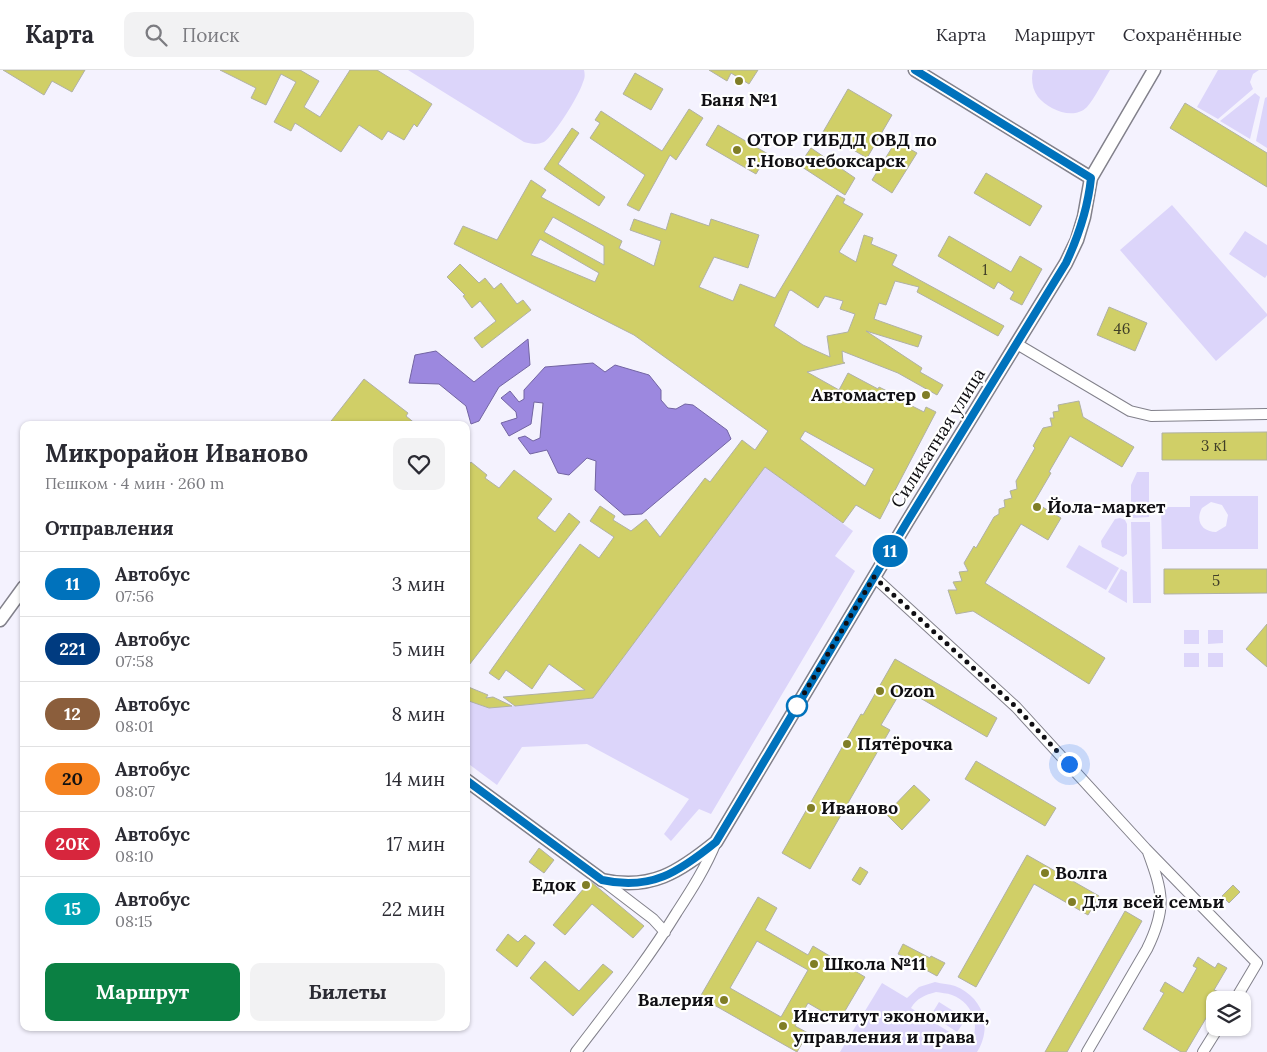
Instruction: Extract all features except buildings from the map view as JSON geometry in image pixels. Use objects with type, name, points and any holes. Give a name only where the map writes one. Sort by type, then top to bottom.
[{"type":"street","points":[[915,70],[1091,178]]},
{"type":"street","name":"Силикатная улица","points":[[716,842],[874,577],[1066,263],[1077,240],[1084,217],[1091,178],[1154,70]]},
{"type":"street","points":[[1017,344],[1136,413],[1151,416],[1267,414]]},
{"type":"street","points":[[874,577],[1016,707],[1146,849],[1257,963],[1240,991]]},
{"type":"street","points":[[0,620],[20,592]]},
{"type":"street","points":[[470,783],[602,880],[653,919],[665,932]]},
{"type":"street","points":[[602,880],[618,884],[650,881],[670,874],[693,860],[716,842]]},
{"type":"street","points":[[576,1052],[665,932],[701,874],[716,842]]},
{"type":"street","points":[[1087,1052],[1155,933],[1161,903],[1159,884],[1146,849]]},
{"type":"street","points":[[1203,1052],[1213,1036]]},
{"type":"shaded area","points":[[408,70],[584,70],[585,76],[577,96],[554,132],[544,142],[534,144],[524,142]]},
{"type":"shaded area","points":[[1033,70],[1110,70],[1087,107],[1075,113],[1068,113],[1048,106],[1038,97],[1032,84]]},
{"type":"shaded area","points":[[1218,70],[1259,70],[1253,74],[1250,82],[1253,89],[1218,119],[1197,107]]},
{"type":"shaded area","points":[[1255,93],[1260,97],[1250,139],[1220,121]]},
{"type":"shaded area","points":[[1267,97],[1267,148],[1256,141],[1265,98]]},
{"type":"shaded area","points":[[1172,205],[1267,314],[1216,361],[1120,250]]},
{"type":"shaded area","points":[[1245,231],[1267,245],[1267,275],[1265,278],[1229,254]]},
{"type":"shaded area","points":[[528,339],[530,365],[499,387],[479,421],[471,424],[466,406],[439,384],[409,383],[415,355],[436,351],[474,382]]},
{"type":"shaded area","points":[[593,363],[605,372],[615,365],[649,375],[661,390],[661,400],[668,408],[676,409],[685,404],[693,405],[727,430],[731,439],[642,514],[624,515],[595,490],[596,461],[587,458],[569,475],[558,473],[547,450],[530,454],[518,438],[525,436],[533,441],[540,438],[543,403],[534,402],[531,424],[509,436],[501,423],[517,418],[516,412],[501,398],[510,391],[519,402],[524,399],[524,390],[545,367]]},
{"type":"shaded area","points":[[765,467],[853,531],[835,556],[855,571],[711,814],[699,809],[671,841],[664,834],[689,799],[587,744],[522,747],[497,785],[470,765],[470,701],[489,708],[593,698]]},
{"type":"shaded area","points":[[1137,472],[1149,472],[1149,517],[1131,518],[1131,485]]},
{"type":"shaded area","points":[[1190,496],[1258,496],[1258,549],[1162,549],[1161,507],[1190,507]],"holes":[[[1211,502],[1222,505],[1228,515],[1226,526],[1216,532],[1211,532],[1204,528],[1199,517],[1202,508]]]},
{"type":"shaded area","points":[[1115,519],[1125,520],[1127,524],[1127,554],[1123,557],[1102,547],[1101,541]]},
{"type":"shaded area","points":[[1131,522],[1150,522],[1151,603],[1133,603]]},
{"type":"shaded area","points":[[1079,545],[1119,568],[1106,590],[1066,567]]},
{"type":"shaded area","points":[[1121,569],[1127,572],[1127,603],[1108,592]]},
{"type":"shaded area","points":[[1184,630],[1199,630],[1199,644],[1184,644]]},
{"type":"shaded area","points":[[1208,630],[1223,630],[1223,643],[1208,644]]},
{"type":"shaded area","points":[[1184,653],[1199,653],[1199,667],[1184,667]]},
{"type":"shaded area","points":[[1208,653],[1223,653],[1223,667],[1208,667]]},
{"type":"shaded area","points":[[935,982],[955,986],[972,997],[978,1005],[984,1023],[982,1042],[977,1052],[840,1052],[882,983],[907,998],[919,987]],"holes":[[[936,992],[950,994],[970,1009],[975,1023],[975,1030],[970,1045],[911,1008],[922,997]]]},
{"type":"shaded area","points":[[939,1002],[966,1019],[957,1032],[931,1015]]},
{"type":"bus line","name":"11","points":[[470,783],[602,880],[618,884],[650,881],[670,874],[693,860],[716,842],[907,522],[1066,263],[1077,240],[1084,217],[1091,178],[915,70]]},
{"type":"place","name":"Баня №1","points":[[739,81]]},
{"type":"place","name":"ОТОР ГИБДД ОВД по г.Новочебоксарск","points":[[737,150]]},
{"type":"place","name":"Автомастер","points":[[926,395]]},
{"type":"place","name":"Йола-маркет","points":[[1037,507]]},
{"type":"place","name":"Ozon","points":[[880,691]]},
{"type":"place","name":"Пятёрочка","points":[[847,744]]},
{"type":"place","name":"Иваново","points":[[811,808]]},
{"type":"place","name":"Волга","points":[[1045,873]]},
{"type":"place","name":"Едок","points":[[586,885]]},
{"type":"place","name":"Для всей семьи","points":[[1072,902]]},
{"type":"place","name":"Школа №11","points":[[814,964]]},
{"type":"place","name":"Валерия","points":[[724,1000]]},
{"type":"place","name":"Институт экономики, управления и права","points":[[783,1026]]},
{"type":"route","points":[[797,706],[874,577],[1016,707],[1069,764]]}]
